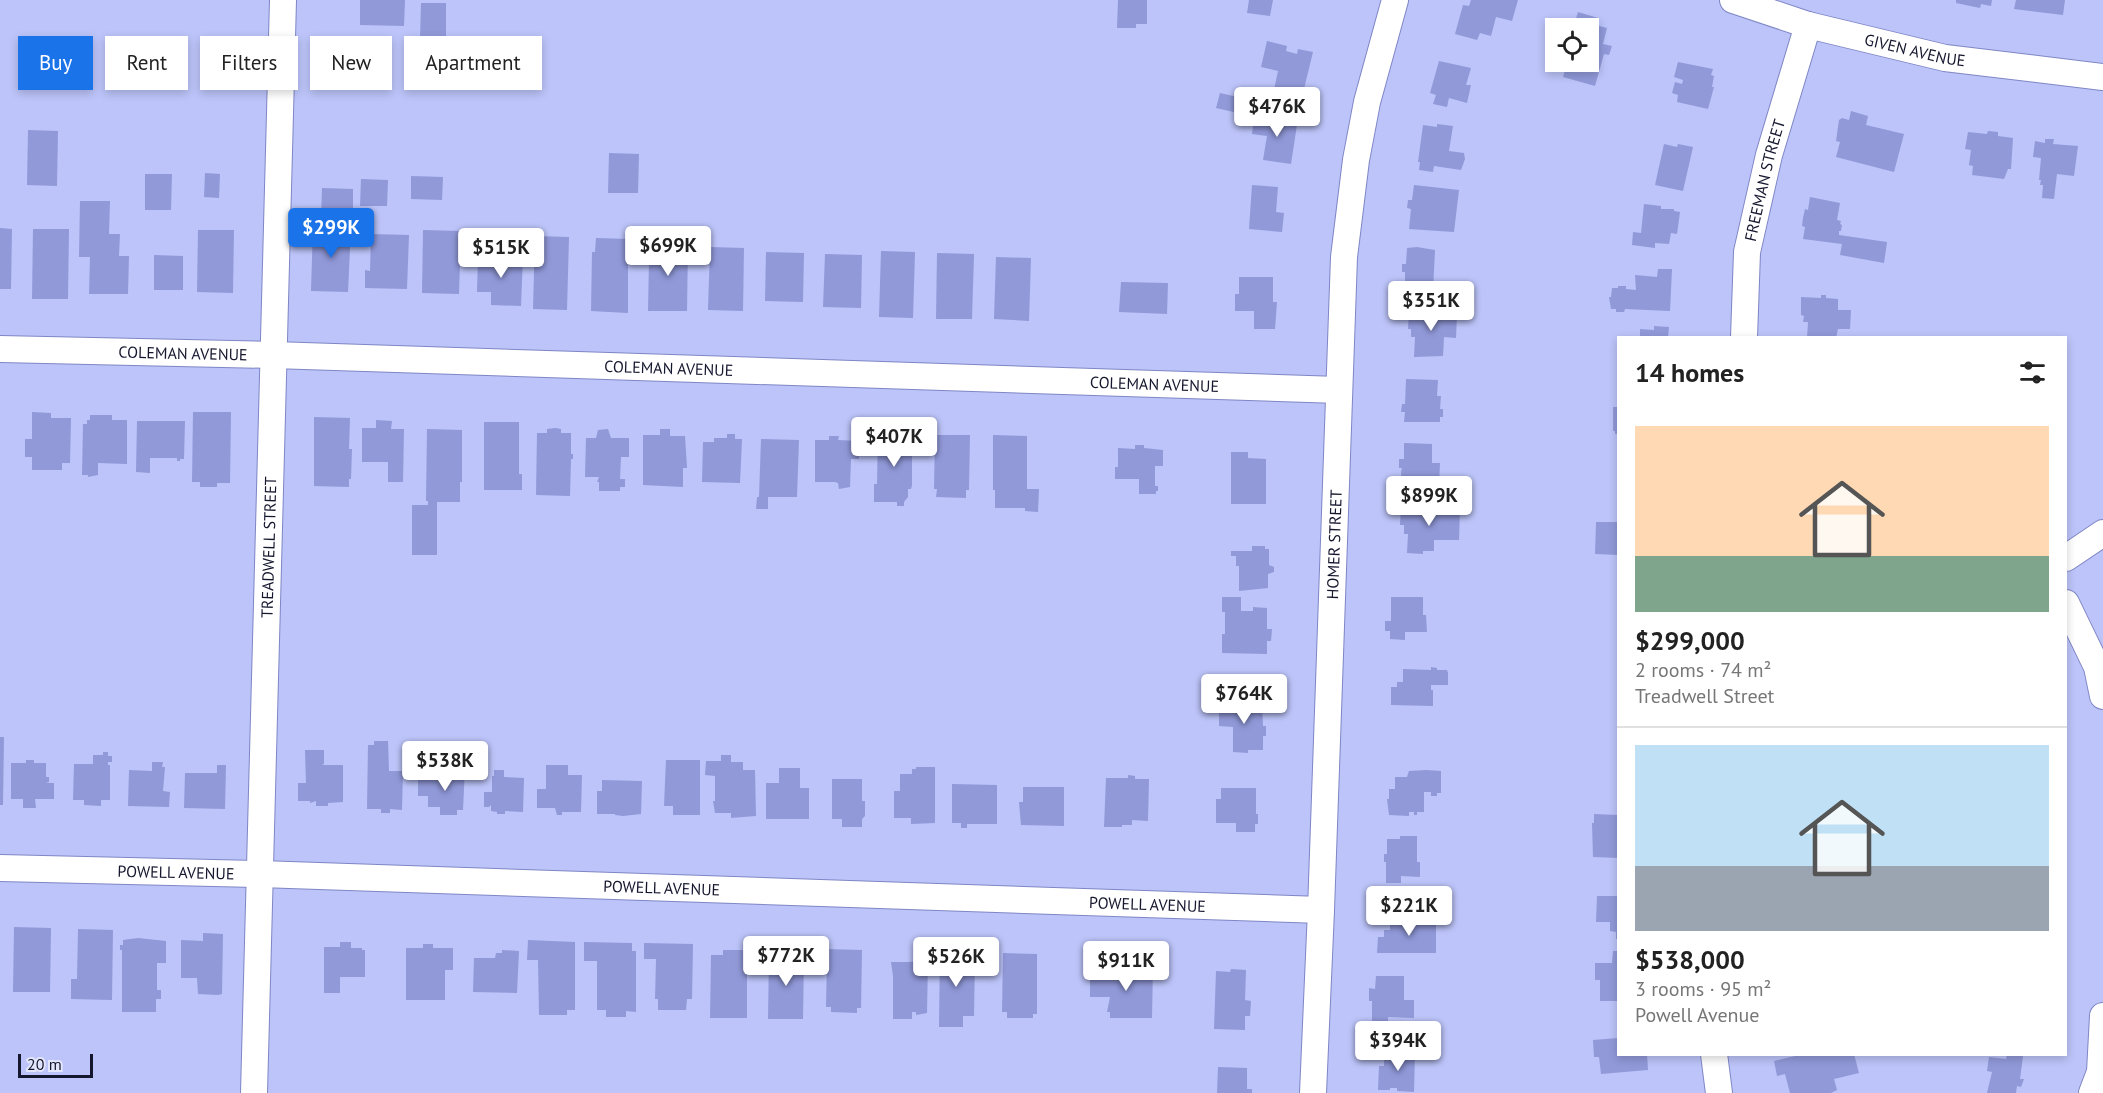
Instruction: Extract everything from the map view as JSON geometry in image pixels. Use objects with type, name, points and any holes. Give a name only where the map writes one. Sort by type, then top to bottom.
[{"type":"street","name":"TREADWELL STREET","points":[[254,1093],[283,0]]},
{"type":"street","name":"HOMER STREET","points":[[1313,1093],[1344,257],[1351,195],[1367,102],[1395,0]]},
{"type":"street","name":"GIVEN AVENUE","points":[[1733,0],[1808,25],[1946,58],[2103,77]]},
{"type":"street","name":"FREEMAN STREET","points":[[1744,336],[1747,252],[1769,155],[1808,25]]},
{"type":"street","name":"COLEMAN AVENUE","points":[[0,349],[273,355],[1339,390]]},
{"type":"street","points":[[2067,557],[2103,533]]},
{"type":"street","points":[[2067,605],[2097,667],[2103,696]]},
{"type":"street","name":"POWELL AVENUE","points":[[0,868],[260,874],[1321,910]]},
{"type":"street","points":[[2092,1093],[2100,1072],[2103,1016]]},
{"type":"street","points":[[1714,1056],[1719,1093]]},
{"type":"building","points":[[360,0],[405,0],[404,26],[360,25]]},
{"type":"building","points":[[1118,0],[1147,0],[1147,24],[1136,24],[1136,28],[1117,28]]},
{"type":"building","points":[[1249,0],[1273,0],[1270,16],[1247,13]]},
{"type":"building","points":[[1471,0],[1518,0],[1512,21],[1496,17],[1491,36],[1480,33],[1477,40],[1455,34],[1463,5],[1469,6]]},
{"type":"building","points":[[1956,0],[1992,0],[1991,6],[1981,4],[1980,8],[1956,3]]},
{"type":"building","points":[[2016,0],[2065,0],[2063,15],[2014,9]]},
{"type":"building","points":[[421,3],[446,3],[446,36],[420,36]]},
{"type":"building","points":[[1578,12],[1598,18],[1576,18]]},
{"type":"building","points":[[1599,26],[1607,28],[1603,44],[1612,46],[1609,55],[1604,54],[1599,72]]},
{"type":"building","points":[[1267,41],[1287,46],[1286,51],[1297,54],[1298,49],[1313,52],[1302,97],[1274,90],[1278,71],[1261,67]]},
{"type":"building","points":[[1439,61],[1471,68],[1466,85],[1471,85],[1467,103],[1449,98],[1447,107],[1433,104],[1436,95],[1430,93]]},
{"type":"building","points":[[1678,62],[1713,69],[1711,75],[1714,76],[1712,87],[1714,87],[1708,109],[1677,102],[1678,95],[1672,93],[1675,82],[1682,84],[1683,80],[1674,77]]},
{"type":"building","points":[[1565,72],[1599,72],[1595,86],[1563,77]]},
{"type":"building","points":[[1220,93],[1251,100],[1247,115],[1216,108]]},
{"type":"building","points":[[1851,111],[1868,116],[1866,125],[1904,134],[1894,172],[1836,157],[1840,142],[1836,141],[1839,120],[1842,118],[1849,120]]},
{"type":"building","points":[[1284,116],[1298,118],[1291,164],[1263,160],[1267,136],[1252,134],[1254,118],[1282,122]]},
{"type":"building","points":[[1437,124],[1453,126],[1449,151],[1464,153],[1465,159],[1461,170],[1434,166],[1433,172],[1419,170],[1423,125],[1437,127]]},
{"type":"building","points":[[28,130],[58,131],[57,186],[27,185]]},
{"type":"building","points":[[1988,131],[1998,132],[1998,136],[2013,138],[2011,169],[2008,169],[2004,179],[1972,175],[1973,166],[1969,165],[1971,150],[1965,149],[1968,132],[1987,134]]},
{"type":"building","points":[[2045,139],[2054,139],[2053,144],[2078,146],[2074,176],[2057,174],[2054,199],[2042,198],[2043,185],[2040,185],[2041,180],[2039,180],[2041,158],[2033,157],[2035,141],[2045,143]]},
{"type":"building","points":[[1664,144],[1693,147],[1683,191],[1655,185]]},
{"type":"building","points":[[609,153],[639,154],[638,193],[608,193]]},
{"type":"building","points":[[205,173],[220,174],[219,198],[204,197]]},
{"type":"building","points":[[145,174],[172,174],[171,210],[145,210]]},
{"type":"building","points":[[411,176],[443,177],[442,200],[411,199]]},
{"type":"building","points":[[361,179],[388,180],[387,206],[360,206]]},
{"type":"building","points":[[1252,185],[1278,187],[1276,212],[1284,213],[1282,232],[1249,229]]},
{"type":"building","points":[[1414,185],[1459,190],[1454,232],[1409,229],[1411,209],[1407,208],[1408,200],[1412,200]]},
{"type":"building","points":[[322,188],[353,189],[353,219],[321,218]]},
{"type":"building","points":[[1810,197],[1840,203],[1837,220],[1841,221],[1842,225],[1839,235],[1887,242],[1884,263],[1840,255],[1842,244],[1803,239],[1805,227],[1802,226],[1803,218],[1805,209],[1808,210]]},
{"type":"building","points":[[80,201],[110,201],[109,234],[120,234],[119,256],[129,256],[128,294],[89,294],[90,257],[79,257]]},
{"type":"building","points":[[1644,204],[1680,212],[1677,234],[1671,233],[1669,244],[1655,243],[1655,248],[1632,245],[1633,232],[1641,233]]},
{"type":"building","points":[[313,226],[351,227],[348,292],[311,291]]},
{"type":"building","points":[[0,228],[12,229],[11,289],[0,289]]},
{"type":"building","points":[[33,229],[69,229],[68,299],[32,299]]},
{"type":"building","points":[[198,230],[234,230],[233,293],[197,292]]},
{"type":"building","points":[[423,230],[461,231],[459,294],[422,293]]},
{"type":"building","points":[[371,234],[409,235],[407,289],[365,288],[365,270],[370,271]]},
{"type":"building","points":[[535,236],[569,237],[567,310],[533,309]]},
{"type":"building","points":[[596,238],[628,239],[628,313],[591,311],[592,252],[595,252]]},
{"type":"building","points":[[646,244],[688,245],[687,311],[648,311],[649,261],[645,261]]},
{"type":"building","points":[[710,247],[744,248],[743,311],[708,310]]},
{"type":"building","points":[[1407,248],[1435,250],[1433,291],[1419,291],[1419,294],[1405,293],[1405,272],[1402,272],[1402,264],[1406,264]]},
{"type":"building","points":[[881,251],[915,252],[913,318],[879,317]]},
{"type":"building","points":[[766,252],[804,253],[803,302],[765,301]]},
{"type":"building","points":[[937,253],[974,254],[972,319],[936,319]]},
{"type":"building","points":[[825,254],[862,255],[861,308],[823,307]]},
{"type":"building","points":[[154,255],[183,256],[183,290],[154,290]]},
{"type":"building","points":[[478,256],[523,257],[521,306],[491,305],[491,292],[477,292]]},
{"type":"building","points":[[996,257],[1031,258],[1029,321],[994,319]]},
{"type":"building","points":[[1658,269],[1672,269],[1670,311],[1625,309],[1624,312],[1616,312],[1616,309],[1611,309],[1609,297],[1611,297],[1612,288],[1626,286],[1626,289],[1636,290],[1635,275],[1657,277]]},
{"type":"building","points":[[1239,277],[1273,277],[1273,302],[1277,302],[1275,329],[1254,329],[1254,311],[1235,311],[1235,294],[1239,294]]},
{"type":"building","points":[[1121,282],[1168,283],[1167,314],[1119,312]]},
{"type":"building","points":[[1821,295],[1826,295],[1826,298],[1838,299],[1838,310],[1851,310],[1850,329],[1838,329],[1836,336],[1807,336],[1808,322],[1803,322],[1804,316],[1801,315],[1801,297],[1821,298]]},
{"type":"building","points":[[1409,312],[1457,314],[1456,338],[1444,337],[1443,356],[1414,357],[1415,337],[1411,337],[1411,329],[1408,329]]},
{"type":"building","points":[[1654,326],[1669,327],[1668,336],[1640,336],[1640,329],[1654,330]]},
{"type":"building","points":[[1406,379],[1438,380],[1437,396],[1441,396],[1440,409],[1443,409],[1440,422],[1404,422],[1405,412],[1401,412],[1402,404],[1405,404]]},
{"type":"building","points":[[1613,407],[1617,407],[1617,434],[1613,431]]},
{"type":"building","points":[[32,412],[51,413],[51,418],[71,418],[70,463],[62,463],[62,470],[32,470],[32,457],[25,457],[25,439],[32,439]]},
{"type":"building","points":[[193,412],[231,412],[230,483],[217,483],[217,487],[200,487],[200,482],[192,482]]},
{"type":"building","points":[[90,415],[112,415],[112,420],[127,420],[127,464],[98,463],[98,475],[88,477],[88,475],[82,475],[83,424],[87,424]]},
{"type":"building","points":[[314,417],[350,418],[349,449],[352,449],[349,487],[314,486]]},
{"type":"building","points":[[376,420],[392,421],[391,429],[404,429],[403,482],[388,482],[388,462],[362,462],[362,428],[376,428]]},
{"type":"building","points":[[137,421],[185,421],[184,459],[177,461],[177,458],[150,458],[150,473],[136,472]]},
{"type":"building","points":[[484,422],[519,422],[519,474],[522,474],[522,490],[484,490]]},
{"type":"building","points":[[427,429],[462,430],[460,502],[437,502],[437,555],[412,555],[412,505],[428,505],[426,501]]},
{"type":"building","points":[[547,429],[561,429],[561,433],[571,433],[573,459],[571,459],[570,496],[536,495],[537,433],[547,433]]},
{"type":"building","points":[[608,429],[611,438],[629,438],[629,457],[621,457],[620,479],[625,479],[625,487],[620,487],[620,491],[599,491],[599,482],[597,482],[599,477],[585,477],[586,438],[596,438],[598,430]]},
{"type":"building","points":[[660,429],[670,429],[670,436],[685,436],[687,468],[683,468],[683,487],[643,485],[643,435],[660,435]]},
{"type":"building","points":[[878,433],[912,433],[912,485],[911,489],[908,489],[908,497],[904,506],[897,506],[897,502],[874,502],[874,484],[877,484]]},
{"type":"building","points":[[727,434],[735,434],[735,439],[742,439],[740,483],[702,482],[703,442],[714,442],[714,438],[727,438]]},
{"type":"building","points":[[935,435],[970,435],[969,490],[966,490],[966,498],[936,497],[937,489],[934,489]]},
{"type":"building","points":[[993,435],[1027,436],[1027,489],[1039,489],[1038,512],[1025,511],[1025,508],[995,508]]},
{"type":"building","points":[[829,436],[839,436],[838,440],[859,441],[859,459],[851,459],[850,487],[839,489],[838,483],[835,482],[815,482],[815,440],[829,440]]},
{"type":"building","points":[[761,439],[799,440],[797,497],[768,497],[768,509],[756,509],[757,497],[759,497]]},
{"type":"building","points":[[1404,443],[1432,444],[1432,463],[1440,463],[1439,486],[1431,486],[1430,499],[1407,499],[1407,489],[1402,489],[1402,468],[1399,468],[1399,459],[1404,459]]},
{"type":"building","points":[[1135,445],[1163,450],[1163,466],[1155,466],[1155,486],[1158,486],[1156,494],[1139,494],[1139,479],[1115,479],[1115,467],[1118,467],[1118,448],[1135,449]]},
{"type":"building","points":[[1231,452],[1248,452],[1248,458],[1266,459],[1266,504],[1231,504]]},
{"type":"building","points":[[1401,507],[1460,509],[1459,540],[1434,540],[1434,551],[1423,551],[1423,554],[1407,553],[1408,534],[1404,534],[1404,525],[1400,525]]},
{"type":"building","points":[[1596,522],[1617,522],[1617,555],[1595,554]]},
{"type":"building","points":[[1252,546],[1265,546],[1265,549],[1269,549],[1269,565],[1274,567],[1274,572],[1268,574],[1268,588],[1239,591],[1239,566],[1236,566],[1236,556],[1231,556],[1231,551],[1252,551]]},
{"type":"building","points":[[1222,597],[1241,597],[1241,611],[1253,611],[1253,607],[1267,608],[1267,629],[1272,629],[1271,641],[1267,641],[1267,654],[1222,653],[1225,612],[1222,612]]},
{"type":"building","points":[[1391,597],[1423,597],[1423,615],[1426,615],[1427,632],[1405,632],[1405,640],[1390,639],[1390,631],[1385,631],[1385,621],[1391,621]]},
{"type":"building","points":[[1431,667],[1437,670],[1447,670],[1448,673],[1448,685],[1431,685],[1433,706],[1391,705],[1391,687],[1397,687],[1397,682],[1403,682],[1403,669],[1431,670]]},
{"type":"building","points":[[1228,698],[1249,699],[1249,703],[1262,704],[1263,726],[1266,726],[1263,750],[1248,750],[1248,753],[1233,752],[1233,727],[1219,726],[1219,711],[1228,711]]},
{"type":"building","points":[[0,737],[4,737],[3,805],[0,805]]},
{"type":"building","points":[[374,741],[388,741],[389,771],[403,771],[402,810],[390,809],[390,813],[381,813],[381,809],[367,809],[368,745],[374,745]]},
{"type":"building","points":[[305,750],[324,750],[324,764],[322,765],[343,765],[343,802],[316,806],[316,801],[310,803],[310,801],[298,801],[298,783],[306,783]]},
{"type":"building","points":[[103,752],[108,752],[108,756],[112,756],[112,762],[108,762],[110,765],[110,800],[101,800],[101,806],[84,805],[84,800],[73,800],[74,764],[93,764],[93,755],[103,755]]},
{"type":"building","points":[[721,755],[731,755],[731,762],[743,762],[743,770],[755,770],[756,816],[731,818],[731,813],[715,813],[713,801],[715,801],[715,776],[705,775],[706,761],[721,761]]},
{"type":"building","points":[[26,760],[46,763],[46,777],[49,777],[49,782],[46,783],[54,783],[54,799],[35,799],[36,808],[23,808],[23,799],[11,799],[11,763],[26,763]]},
{"type":"building","points":[[666,760],[700,760],[700,815],[673,815],[673,806],[664,806]]},
{"type":"building","points":[[152,762],[163,762],[162,767],[165,767],[163,791],[170,792],[169,807],[128,806],[129,770],[152,771]]},
{"type":"building","points":[[217,765],[226,765],[225,809],[184,808],[185,773],[217,773]]},
{"type":"building","points":[[546,765],[568,765],[568,775],[582,775],[581,812],[562,812],[562,815],[557,815],[555,808],[537,808],[537,789],[546,789]]},
{"type":"building","points":[[448,767],[465,767],[463,810],[457,810],[457,815],[440,815],[440,807],[428,807],[428,796],[418,796],[418,779],[449,779]]},
{"type":"building","points":[[935,767],[935,823],[911,824],[911,818],[894,818],[894,791],[900,791],[900,774],[912,774],[912,769]]},
{"type":"building","points":[[779,768],[800,768],[800,788],[809,788],[809,819],[766,819],[766,783],[779,783]]},
{"type":"building","points":[[494,770],[504,770],[504,777],[524,778],[523,812],[505,811],[505,814],[497,814],[491,811],[491,805],[484,807],[484,792],[492,792]]},
{"type":"building","points":[[1409,771],[1441,771],[1441,793],[1431,796],[1431,792],[1424,792],[1424,812],[1417,812],[1417,815],[1409,812],[1409,816],[1389,815],[1387,799],[1389,799],[1389,789],[1395,789],[1395,777],[1407,777]]},
{"type":"building","points":[[1128,775],[1135,776],[1135,779],[1149,779],[1148,821],[1132,820],[1132,825],[1104,827],[1106,778],[1128,778]]},
{"type":"building","points":[[832,779],[862,779],[865,816],[862,819],[862,827],[842,827],[842,819],[832,819]]},
{"type":"building","points":[[602,780],[642,781],[641,814],[623,816],[597,814],[597,791],[602,791]]},
{"type":"building","points":[[952,784],[997,785],[997,824],[967,824],[967,828],[961,828],[961,823],[952,823]]},
{"type":"building","points":[[1023,787],[1064,787],[1064,826],[1021,825],[1019,802],[1023,802]]},
{"type":"building","points":[[1221,788],[1256,788],[1258,824],[1255,824],[1255,832],[1236,832],[1236,823],[1216,823],[1216,799],[1221,799]]},
{"type":"building","points":[[1594,814],[1617,815],[1617,858],[1593,857],[1592,823],[1594,823]]},
{"type":"building","points":[[1400,836],[1417,836],[1417,862],[1420,862],[1420,877],[1401,876],[1401,883],[1386,883],[1384,854],[1387,854],[1387,839],[1400,839]]},
{"type":"building","points":[[1597,896],[1617,896],[1617,939],[1616,932],[1610,931],[1610,922],[1596,922]]},
{"type":"building","points":[[1390,919],[1436,920],[1436,953],[1377,953],[1378,937],[1384,937],[1384,930],[1390,930]]},
{"type":"building","points":[[14,927],[51,928],[50,992],[13,992]]},
{"type":"building","points":[[78,929],[113,930],[112,1000],[71,999],[71,979],[77,979]]},
{"type":"building","points":[[203,933],[223,934],[222,994],[198,994],[197,978],[181,978],[181,940],[203,941]]},
{"type":"building","points":[[138,938],[166,941],[166,963],[157,963],[157,990],[161,990],[161,999],[156,999],[156,1012],[122,1012],[122,950],[120,950],[120,945],[123,945],[123,940]]},
{"type":"building","points":[[528,940],[575,942],[575,1010],[567,1010],[567,1015],[539,1015],[538,960],[527,960]]},
{"type":"building","points":[[340,942],[351,942],[351,948],[365,950],[365,977],[340,977],[340,993],[324,993],[324,947],[340,947]]},
{"type":"building","points":[[584,942],[632,943],[632,951],[636,951],[636,1012],[626,1011],[626,1017],[606,1017],[606,1010],[597,1010],[597,961],[584,961]]},
{"type":"building","points":[[644,943],[693,944],[692,999],[687,999],[686,1010],[658,1010],[658,999],[655,999],[656,959],[644,959]]},
{"type":"building","points":[[423,944],[433,944],[433,948],[453,948],[453,970],[445,970],[445,1000],[406,1000],[406,948],[423,948]]},
{"type":"building","points":[[824,949],[862,950],[861,1008],[857,1008],[857,1013],[831,1012],[831,1007],[826,1007],[827,958],[824,958]]},
{"type":"building","points":[[502,950],[519,951],[517,993],[473,992],[474,958],[495,958],[496,953],[502,953]]},
{"type":"building","points":[[723,950],[745,950],[745,956],[747,956],[747,1018],[710,1018],[711,955],[723,955]]},
{"type":"building","points":[[940,951],[975,952],[974,1016],[963,1016],[963,1027],[939,1027]]},
{"type":"building","points":[[1613,951],[1617,951],[1617,1001],[1600,1001],[1600,980],[1595,980],[1595,963],[1612,963]]},
{"type":"building","points":[[1003,953],[1037,954],[1037,1014],[1033,1014],[1033,1018],[1007,1018],[1007,1012],[1002,1012]]},
{"type":"building","points":[[769,955],[804,956],[803,1019],[768,1019]]},
{"type":"building","points":[[917,958],[928,961],[927,1013],[916,1015],[916,1012],[912,1012],[912,1019],[893,1019],[891,962],[917,961]]},
{"type":"building","points":[[1128,966],[1153,966],[1152,1018],[1110,1018],[1110,1012],[1107,1012],[1110,997],[1090,997],[1090,973],[1128,973]]},
{"type":"building","points":[[1231,969],[1246,970],[1245,1000],[1251,1001],[1250,1016],[1245,1016],[1245,1030],[1214,1029],[1216,971],[1230,972]]},
{"type":"building","points":[[1376,976],[1404,976],[1404,1000],[1414,1000],[1414,1018],[1388,1017],[1388,1021],[1372,1021],[1372,1001],[1369,1001],[1369,988],[1375,989]]},
{"type":"building","points":[[1617,1038],[1617,1056],[1647,1056],[1648,1070],[1601,1074],[1599,1057],[1594,1057],[1593,1040]]},
{"type":"building","points":[[1399,1050],[1415,1051],[1414,1092],[1397,1091],[1397,1088],[1378,1090],[1379,1066],[1384,1066],[1384,1054],[1398,1055]]},
{"type":"building","points":[[1795,1056],[1855,1056],[1859,1073],[1834,1079],[1837,1090],[1831,1093],[1790,1093],[1785,1074],[1777,1076],[1774,1061]]},
{"type":"building","points":[[2007,1056],[2023,1056],[2020,1079],[2024,1079],[2021,1087],[2017,1086],[2016,1093],[1987,1093],[1992,1072],[1987,1071],[1989,1057],[2006,1059]]},
{"type":"building","points":[[1218,1067],[1247,1068],[1247,1089],[1252,1089],[1252,1093],[1217,1093]]}]
